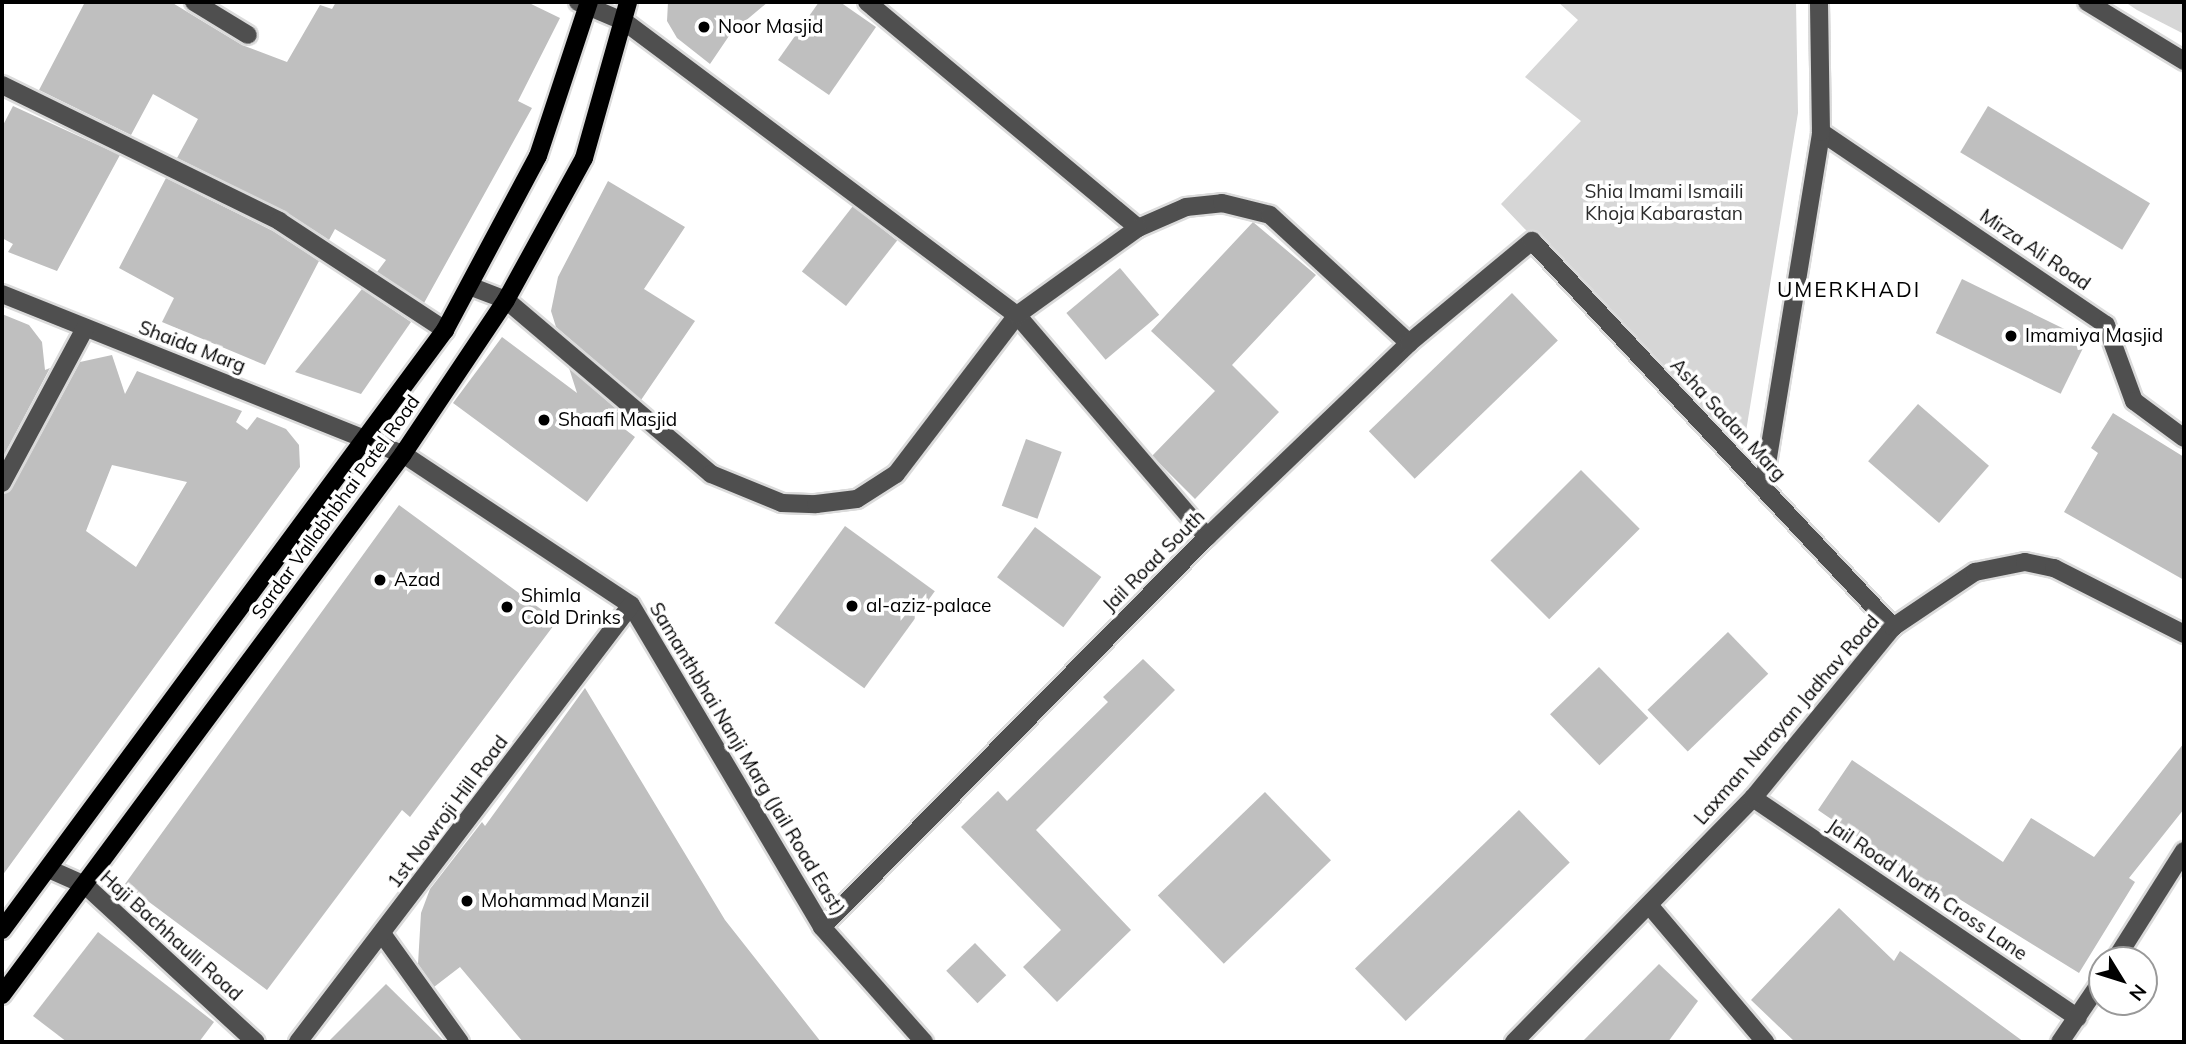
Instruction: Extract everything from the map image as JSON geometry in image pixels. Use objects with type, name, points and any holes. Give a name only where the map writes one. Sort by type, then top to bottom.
[{"type":"main road","name":"Sardar Vallabhbhai Patel Road","points":[[2,995],[403,454],[506,300],[584,158],[625,22],[628,2]]},
{"type":"main road","name":"Sardar Vallabhbhai Patel Road","points":[[2,930],[51,870],[445,330],[472,287],[538,156],[585,4]]},
{"type":"street","points":[[194,2],[248,35]]},
{"type":"street","points":[[867,2],[1138,229]]},
{"type":"street","points":[[1763,488],[1821,132],[1819,2]]},
{"type":"street","points":[[2087,2],[2184,61]]},
{"type":"street","points":[[585,4],[625,22],[1017,315],[1207,537]]},
{"type":"street","points":[[2,85],[279,221],[445,330]]},
{"type":"street","name":"Mirza Ali Road","points":[[1821,132],[2106,325],[2134,401],[2184,438]]},
{"type":"street","points":[[472,287],[506,300],[711,474],[782,503],[858,499],[896,474],[1017,315],[1138,229],[1186,207],[1222,203],[1270,215],[1409,343]]},
{"type":"street","name":"Asha Sadan Marg","points":[[1532,241],[1893,627]]},
{"type":"street","name":"Jail Road South","points":[[821,927],[1207,537],[1409,343],[1532,241]]},
{"type":"street","name":"Shaida Marg","points":[[2,294],[367,438]]},
{"type":"street","points":[[2,483],[85,328]]},
{"type":"street","name":"Samanthbhai Nanji Marg (Jail Road East)","points":[[367,438],[403,454],[631,605],[821,927],[923,1042]]},
{"type":"street","name":"Laxman Narayan Jadhav Road","points":[[1514,1042],[1753,798],[1893,627],[1975,572],[2025,562],[2054,568],[2184,634]]},
{"type":"street","name":"1st Nowroji Hill Road","points":[[298,1042],[383,935],[631,605]]},
{"type":"street","name":"Jail Road North Cross Lane","points":[[1753,798],[2078,1018]]},
{"type":"street","points":[[2124,946],[2184,851]]},
{"type":"street","name":"Haji Bachhaulli Road","points":[[51,870],[85,885],[256,1042]]},
{"type":"street","points":[[1649,905],[1765,1042]]},
{"type":"street","points":[[383,935],[452,1039]]},
{"type":"street","points":[[2060,1042],[2088,1003]]},
{"type":"green space","name":"Shia Imami Ismaili Khoja Kabarastan","points":[[1558,2],[1796,2],[1798,113],[1742,456],[1501,204],[1581,121],[1525,77],[1578,20]]},
{"type":"green space","points":[[2125,2],[2184,2],[2184,34],[2137,10]]},
{"type":"building","points":[[85,2],[171,2],[242,45],[287,62],[320,5],[332,9],[336,2],[527,2],[560,18],[518,101],[532,108],[424,303],[377,272],[386,260],[335,229],[329,240],[284,211],[177,158],[198,119],[153,94],[131,135],[39,90]]},
{"type":"building","name":"Noor Masjid","points":[[668,2],[768,2],[731,33],[710,64],[677,38],[667,21]]},
{"type":"building","points":[[819,2],[840,2],[876,27],[829,95],[778,60]]},
{"type":"building","points":[[13,106],[120,155],[57,271],[8,252],[13,244],[2,238],[2,127]]},
{"type":"building","points":[[1988,106],[2150,203],[2122,250],[1960,152]]},
{"type":"building","points":[[166,178],[273,231],[319,261],[265,365],[162,322],[174,298],[119,268]]},
{"type":"building","points":[[608,181],[685,227],[644,289],[695,321],[641,400],[556,327],[551,311],[558,277]]},
{"type":"building","points":[[853,206],[897,240],[846,306],[802,271]]},
{"type":"building","points":[[1253,222],[1316,275],[1232,365],[1279,412],[1195,499],[1152,456],[1215,391],[1151,331]]},
{"type":"building","points":[[1120,268],[1159,315],[1106,360],[1066,313]]},
{"type":"building","name":"Imamiya Masjid","points":[[1962,279],[2087,340],[2061,394],[1936,333]]},
{"type":"building","points":[[362,289],[411,322],[361,394],[295,372]]},
{"type":"building","points":[[1512,293],[1558,340],[1415,479],[1369,431]]},
{"type":"building","points":[[2,314],[29,325],[42,342],[45,370],[50,368],[2,459]]},
{"type":"building","name":"Shaafi Masjid","points":[[502,337],[577,393],[569,368],[628,419],[622,427],[635,437],[587,502],[453,403]]},
{"type":"building","points":[[112,355],[125,394],[137,371],[242,411],[236,422],[247,430],[257,417],[286,429],[299,445],[300,467],[2,876],[2,494],[12,488],[80,362]],"holes":[[[112,465],[187,482],[136,567],[86,531]]]},
{"type":"building","points":[[1918,404],[1989,466],[1939,523],[1868,461]]},
{"type":"building","points":[[2113,413],[2184,457],[2184,580],[2064,512],[2098,453],[2091,448]]},
{"type":"building","points":[[1026,439],[1062,452],[1037,519],[1002,506]]},
{"type":"building","points":[[1581,470],[1640,529],[1549,619],[1490,561]]},
{"type":"building","points":[[399,505],[557,621],[410,817],[402,810],[267,990],[125,884]]},
{"type":"building","name":"al-aziz-palace","points":[[845,526],[935,591],[864,688],[774,623]]},
{"type":"building","points":[[1035,527],[1101,577],[1063,627],[997,577]]},
{"type":"building","points":[[1728,632],[1768,674],[1688,752],[1647,710]]},
{"type":"building","points":[[1143,659],[1175,690],[1036,830],[1131,930],[1057,1002],[1023,967],[1061,930],[961,827],[998,791],[1007,801],[1108,702],[1103,697]]},
{"type":"building","points":[[1599,667],[1648,718],[1599,765],[1550,714]]},
{"type":"building","points":[[585,688],[725,920],[821,1042],[523,1042],[460,967],[434,987],[418,964],[421,913],[430,889],[482,822],[485,826]]},
{"type":"building","points":[[2184,743],[2184,809],[2129,878],[2135,882],[2096,946],[2088,946],[2088,958],[2079,973],[1956,897],[1952,902],[1818,810],[1852,760],[2003,862],[2031,818],[2094,857]]},
{"type":"building","points":[[1265,792],[1331,860],[1224,964],[1158,896]]},
{"type":"building","points":[[1519,810],[1570,863],[1406,1021],[1355,968]]},
{"type":"building","points":[[1839,908],[1894,961],[1900,951],[2024,1042],[1795,1042],[1751,1000]]},
{"type":"building","points":[[98,932],[214,1022],[199,1042],[67,1042],[33,1016]]},
{"type":"building","points":[[975,943],[1006,975],[977,1003],[946,971]]},
{"type":"building","points":[[1659,964],[1698,1001],[1668,1042],[1582,1042]]},
{"type":"building","points":[[386,984],[445,1042],[328,1042]]},
{"type":"place","name":"Noor Masjid","points":[[704,27]]},
{"type":"place","name":"Imamiya Masjid","points":[[2011,336]]},
{"type":"place","name":"Shaafi Masjid","points":[[544,420]]},
{"type":"place","name":"Azad","points":[[380,580]]},
{"type":"place","name":"al-aziz-palace","points":[[852,606]]},
{"type":"place","name":"Shimla Cold Drinks","points":[[507,607]]},
{"type":"place","name":"Mohammad Manzil","points":[[467,901]]},
{"type":"district","name":"UMERKHADI","points":[[1849,289]]}]
